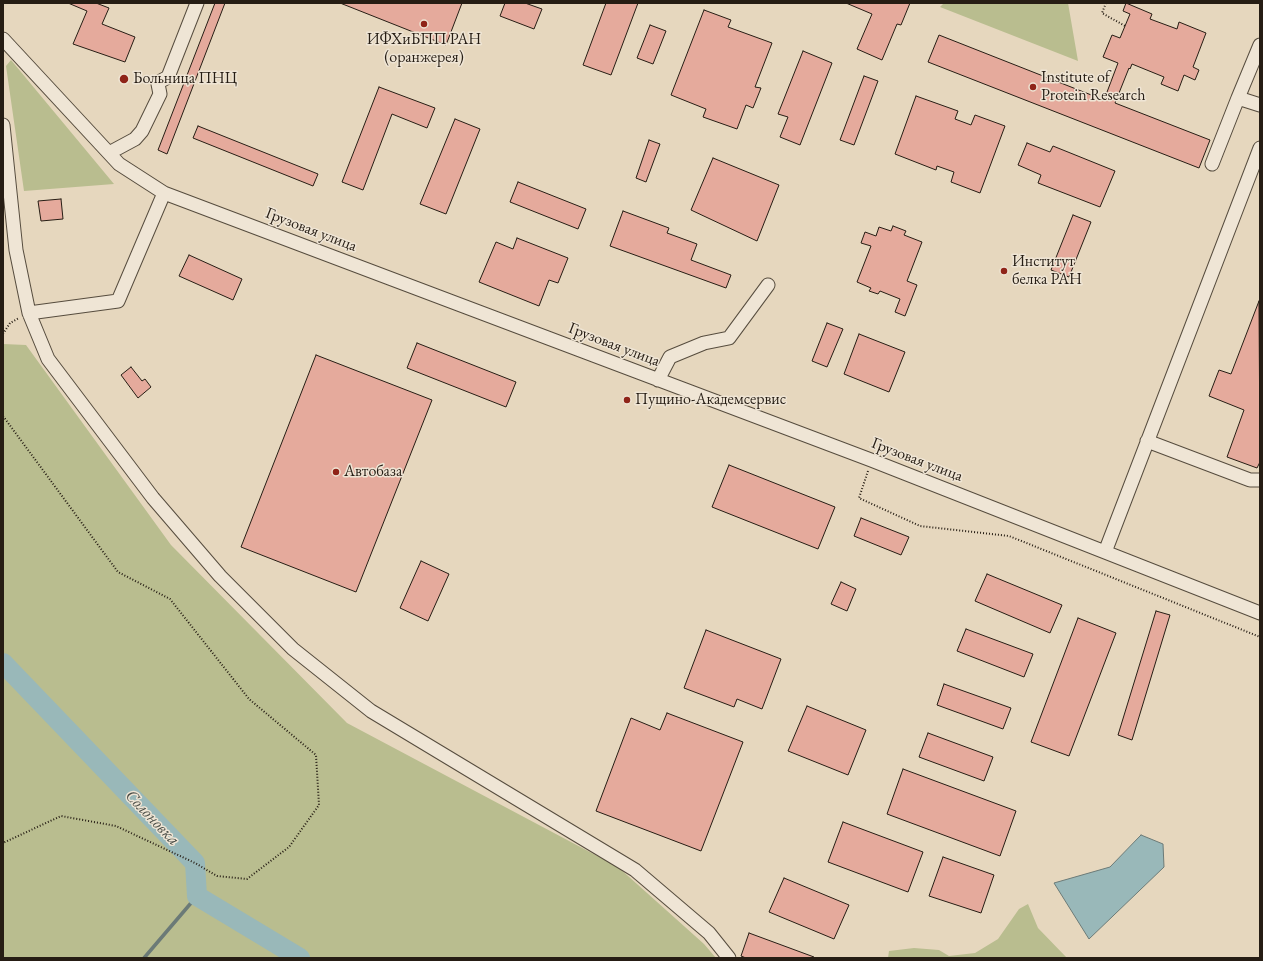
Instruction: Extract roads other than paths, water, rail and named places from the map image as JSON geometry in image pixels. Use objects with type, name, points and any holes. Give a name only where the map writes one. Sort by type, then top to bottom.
[{"type":"street","points":[[109,153],[135,138],[142,131],[160,94],[158,84],[168,77],[197,3]]},
{"type":"street","name":"Грузовая улица","points":[[3,39],[119,164],[164,193],[871,460],[1260,613]]},
{"type":"street","points":[[1212,164],[1260,45]]},
{"type":"street","points":[[1238,98],[1260,105]]},
{"type":"street","points":[[3,125],[16,250],[29,313],[48,359],[153,498],[220,576],[293,649],[371,711],[635,870],[708,933],[729,958]]},
{"type":"street","points":[[1105,552],[1260,148]]},
{"type":"street","points":[[29,313],[118,301],[164,193]]},
{"type":"street","points":[[658,380],[670,357],[704,343],[729,338],[768,285]]},
{"type":"street","points":[[1147,441],[1250,480],[1260,480]]},
{"type":"water","points":[[1141,835],[1163,844],[1164,867],[1089,939],[1054,883],[1110,867]]},
{"type":"waterway","name":"Солоновка","points":[[3,663],[195,863],[197,896],[300,958]]},
{"type":"waterway","points":[[144,958],[197,896]]},
{"type":"place","name":"ИФХиБПП РАН (оранжерея)","points":[[424,24]]},
{"type":"place","name":"Больница ПНЦ","points":[[124,79]]},
{"type":"place","name":"Institute of Protein Research","points":[[1033,87]]},
{"type":"place","name":"Институт белка РАН","points":[[1004,271]]},
{"type":"place","name":"Пущино-Академсервис","points":[[627,400]]},
{"type":"place","name":"Автобаза","points":[[336,472]]}]
